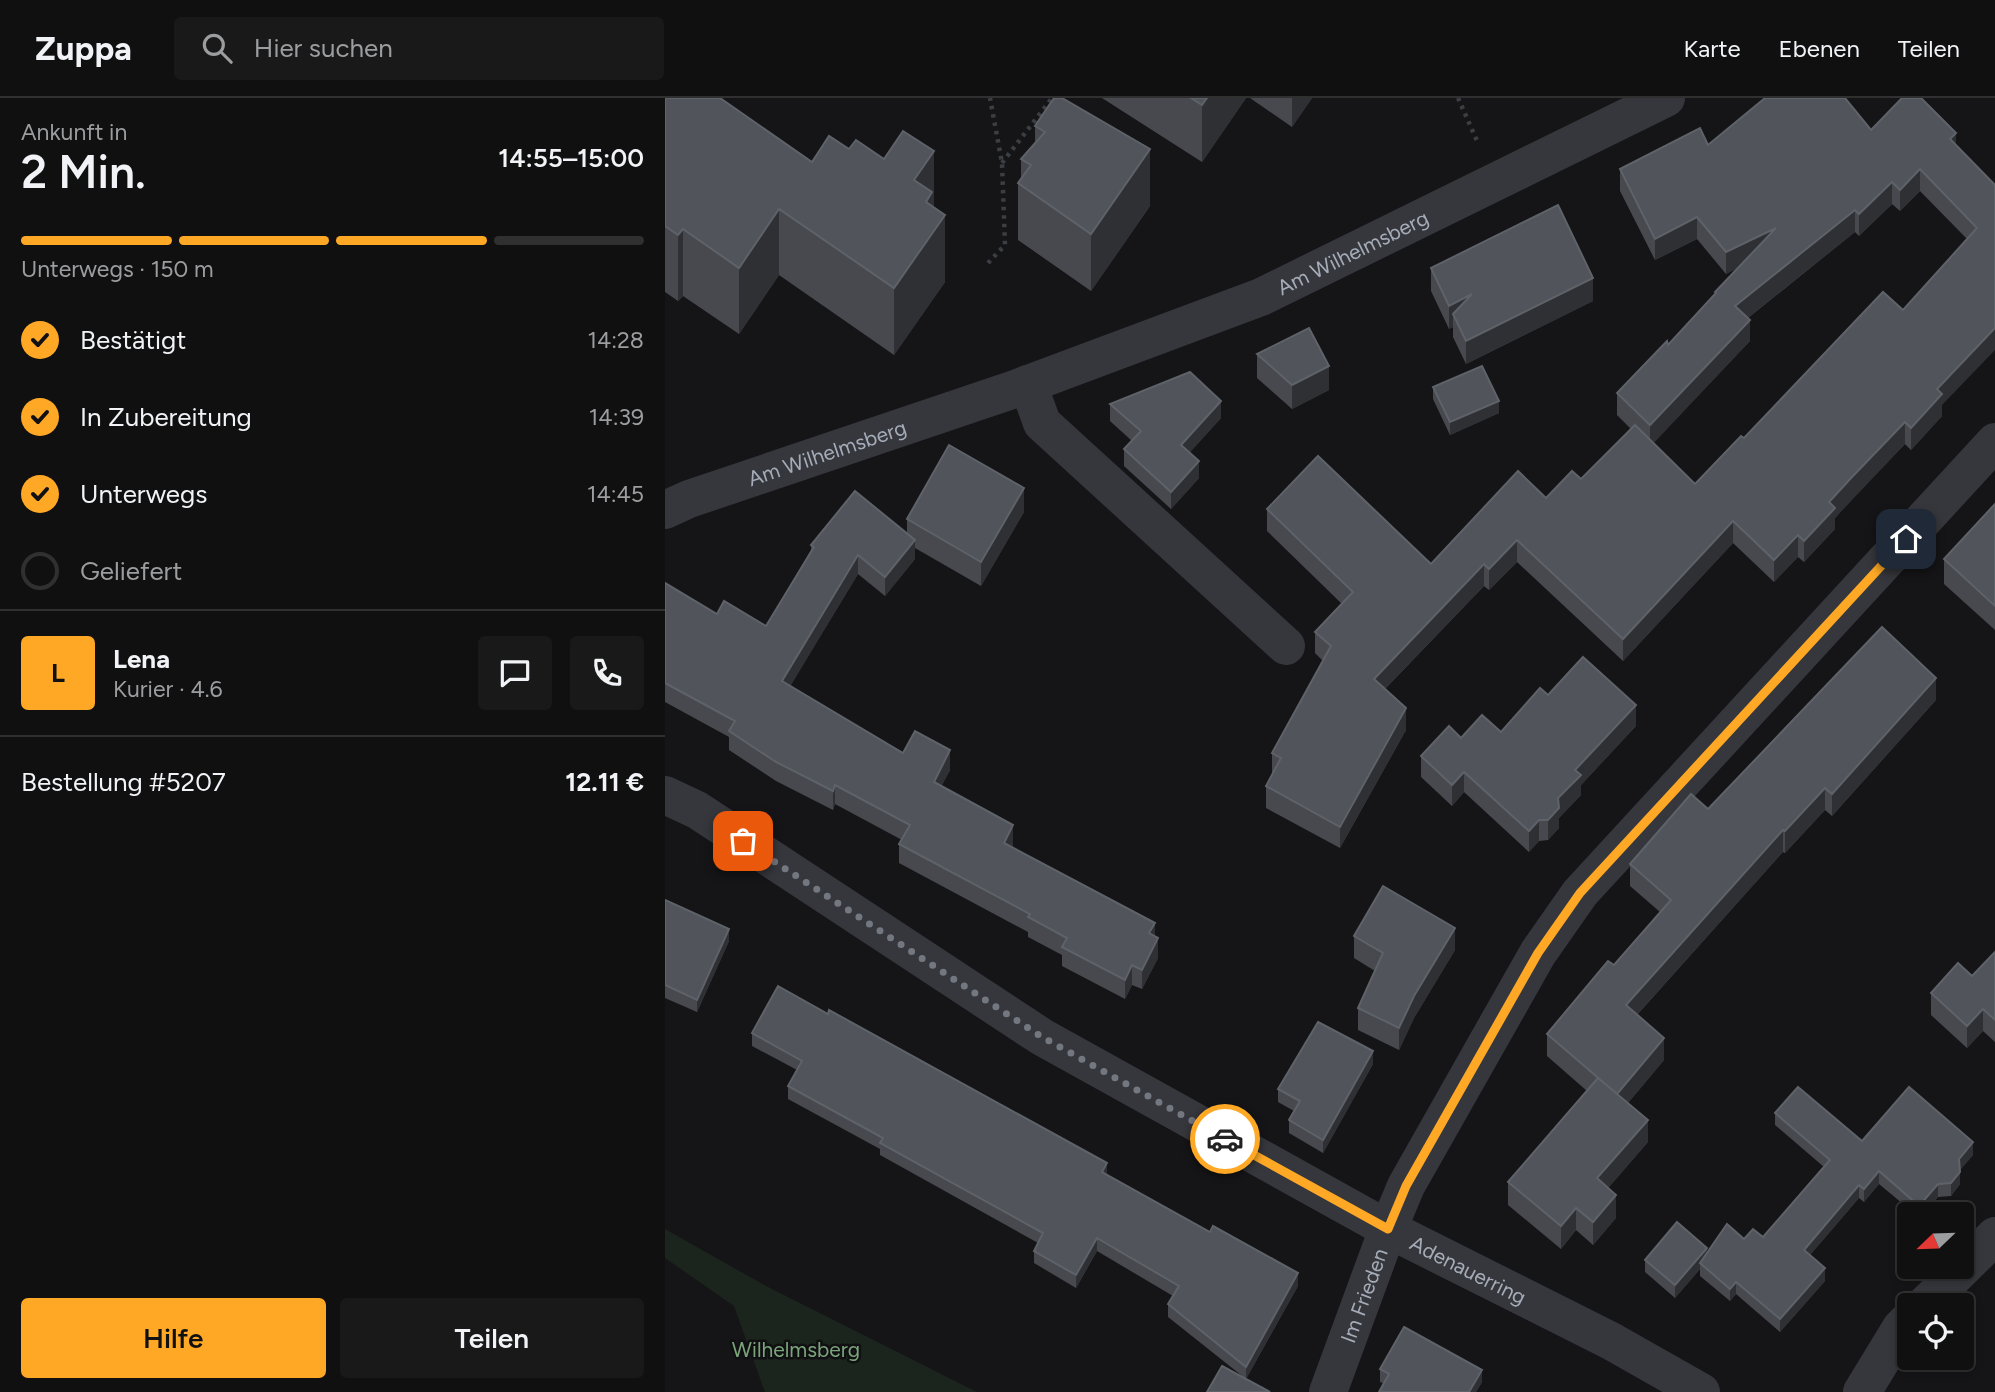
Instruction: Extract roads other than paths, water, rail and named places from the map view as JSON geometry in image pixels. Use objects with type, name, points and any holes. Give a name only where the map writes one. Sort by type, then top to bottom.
[{"type":"street","name":"Am Wilhelmsberg","points":[[665,509],[1028,384],[1261,298],[1666,98]]},
{"type":"street","points":[[1028,384],[1042,423],[1286,646]]},
{"type":"street","name":"Im Frieden","points":[[1328,1392],[1406,1186],[1538,953],[1580,893],[1995,442]]},
{"type":"street","name":"Adenauerring","points":[[665,795],[697,810],[1042,1037],[1388,1229],[1611,1341],[1701,1392]]},
{"type":"street","points":[[1937,1293],[1995,1236]]},
{"type":"street","points":[[1862,1392],[1897,1335]]},
{"type":"park label","name":"Wilhelmsberg","points":[[796,1349]]}]
